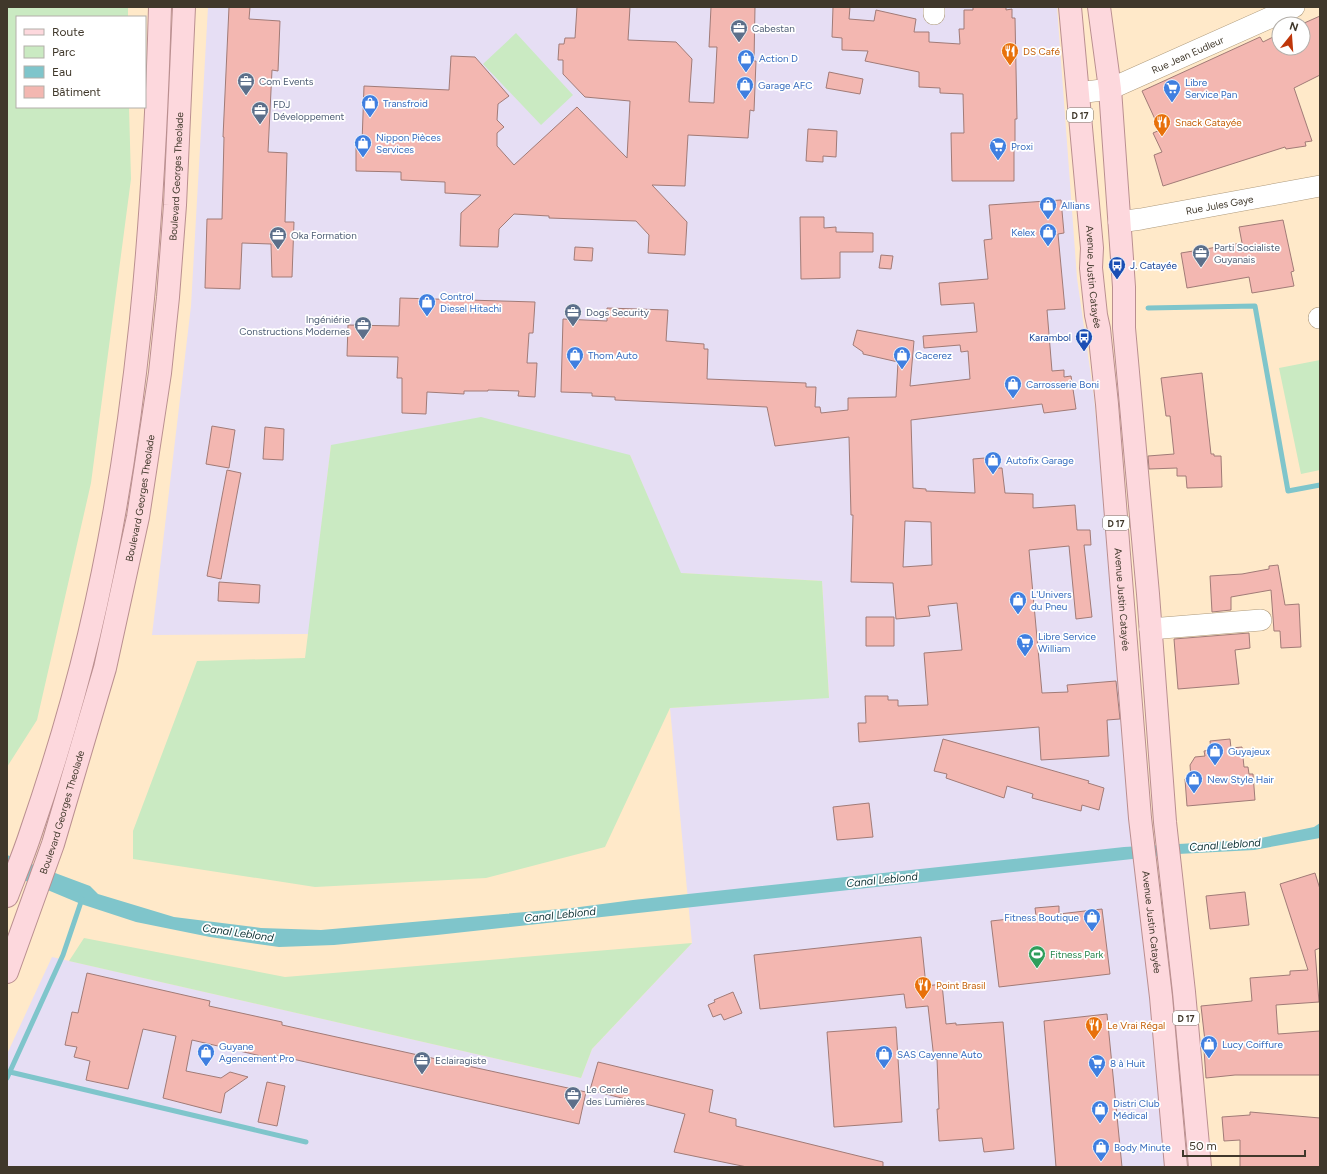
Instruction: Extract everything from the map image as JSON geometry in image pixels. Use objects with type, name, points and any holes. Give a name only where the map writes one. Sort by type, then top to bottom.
[{"type":"main road","points":[[10,889],[31,833],[63,728],[88,636],[107,550],[133,393],[154,178],[160,7]]},
{"type":"main road","name":"Boulevard Georges Theolade","points":[[7,972],[53,844],[105,668],[139,510],[160,373],[168,297],[175,205],[184,7]]},
{"type":"main road","name":"Avenue Justin Catayée","points":[[1070,7],[1092,248],[1091,268],[1107,404],[1141,824],[1161,997],[1176,1167]]},
{"type":"main road","name":"D 17","points":[[1099,7],[1110,89],[1124,287],[1124,328],[1169,870],[1184,992],[1200,1167]]},
{"type":"street","name":"Rue Jean Eudleur","points":[[1078,92],[1110,89],[1294,7]]},
{"type":"street","name":"Rue Jules Gaye","points":[[1119,222],[1320,186]]},
{"type":"street","points":[[1150,630],[1261,620]]},
{"type":"shaded area","points":[[208,7],[1057,7],[1077,278],[1094,397],[1166,1167],[7,1167],[7,1054],[52,957],[581,1078],[592,1049],[692,943],[670,708],[829,697],[822,581],[680,573],[630,455],[331,445],[309,634],[152,635],[191,306]]},
{"type":"green space","points":[[7,7],[128,7],[128,16],[16,16],[16,108],[129,108],[131,179],[91,483],[37,720],[7,767]]},
{"type":"green space","points":[[516,33],[573,95],[541,125],[483,64]]},
{"type":"green space","points":[[1320,360],[1320,470],[1301,474],[1279,368]]},
{"type":"green space","points":[[481,417],[630,455],[681,573],[822,581],[829,698],[670,708],[605,847],[486,878],[315,887],[133,859],[133,831],[197,661],[305,658],[331,445]]},
{"type":"green space","points":[[84,938],[285,977],[692,943],[592,1049],[581,1078],[69,961]]},
{"type":"water","name":"Canal Leblond","points":[[1320,823],[1320,838],[1254,850],[1178,854],[334,945],[279,947],[210,937],[136,922],[81,904],[7,873],[7,855],[90,886],[98,894],[174,917],[261,928],[321,930],[572,908],[633,900],[1124,847],[1251,840],[1314,827]]},
{"type":"building","points":[[229,7],[250,7],[249,19],[280,21],[278,71],[272,70],[268,152],[287,153],[285,222],[294,222],[292,277],[272,277],[271,244],[242,243],[240,289],[205,288],[207,219],[222,219],[223,137]]},
{"type":"building","points":[[577,7],[630,7],[628,40],[676,42],[692,59],[689,102],[714,103],[717,47],[709,47],[711,7],[755,7],[754,61],[756,61],[754,111],[750,110],[748,138],[688,135],[685,186],[652,185],[687,222],[685,255],[648,253],[649,235],[636,221],[549,218],[549,216],[514,214],[499,229],[498,247],[460,246],[461,213],[481,195],[445,193],[445,182],[401,180],[401,172],[356,171],[356,143],[362,143],[364,86],[449,90],[451,56],[475,57],[509,96],[498,104],[497,120],[504,127],[497,133],[497,146],[514,165],[577,107],[627,158],[630,101],[585,97],[563,74],[563,60],[558,60],[559,44],[564,44],[565,38],[575,38]]},
{"type":"building","points":[[833,7],[850,7],[849,19],[874,21],[876,10],[916,19],[914,32],[929,32],[929,42],[960,44],[959,29],[964,29],[964,10],[973,10],[973,7],[1006,7],[1006,10],[1012,9],[1012,18],[1015,18],[1017,119],[1015,119],[1014,181],[952,181],[951,133],[964,133],[963,94],[940,93],[940,88],[919,87],[919,72],[865,61],[868,51],[842,50],[842,38],[832,37]]},
{"type":"building","points":[[1320,16],[1320,75],[1294,88],[1312,141],[1305,142],[1306,146],[1286,149],[1285,147],[1163,186],[1154,155],[1162,152],[1153,133],[1160,130],[1142,91],[1260,37],[1263,42],[1271,38],[1271,56],[1311,56],[1311,20]]},
{"type":"building","points":[[829,72],[863,79],[860,94],[826,88]]},
{"type":"building","points":[[808,129],[837,131],[836,157],[823,156],[823,162],[806,161]]},
{"type":"building","points":[[1061,200],[1064,233],[1058,234],[1065,309],[1047,310],[1052,371],[1064,370],[1064,377],[1071,376],[1076,409],[1044,413],[1042,404],[911,420],[913,488],[926,489],[926,491],[975,493],[973,459],[997,457],[998,468],[1002,468],[1005,493],[1033,494],[1033,508],[1075,505],[1077,530],[1090,530],[1091,545],[1084,545],[1092,617],[1076,619],[1069,546],[1029,550],[1042,693],[1068,692],[1067,685],[1116,681],[1120,719],[1107,720],[1109,756],[1041,760],[1039,727],[859,742],[858,723],[866,723],[865,696],[888,696],[888,700],[898,700],[898,706],[928,705],[924,653],[962,650],[957,603],[928,606],[930,616],[896,619],[893,583],[851,582],[853,515],[851,515],[849,437],[775,446],[767,407],[615,400],[615,397],[592,396],[592,393],[561,392],[563,319],[607,321],[607,308],[668,310],[666,341],[704,344],[704,349],[708,349],[707,379],[806,383],[806,387],[816,387],[815,407],[820,407],[821,413],[848,410],[848,398],[896,397],[898,362],[863,354],[863,352],[853,345],[857,330],[914,341],[910,386],[970,379],[968,351],[961,352],[960,345],[924,348],[923,336],[977,332],[974,303],[941,305],[939,283],[988,279],[984,240],[992,239],[989,205]],"holes":[[[905,521],[931,522],[932,565],[903,567]]]},
{"type":"building","points":[[800,217],[824,217],[824,228],[836,227],[836,232],[873,233],[873,252],[840,252],[840,278],[801,279]]},
{"type":"building","points":[[1283,220],[1294,271],[1291,272],[1294,286],[1252,293],[1249,277],[1187,288],[1181,253],[1242,243],[1239,227]]},
{"type":"building","points":[[575,247],[593,248],[592,261],[574,260]]},
{"type":"building","points":[[881,255],[893,256],[891,269],[879,268]]},
{"type":"building","points":[[400,298],[535,302],[533,333],[529,333],[527,363],[537,363],[535,397],[518,396],[519,391],[464,391],[464,394],[427,392],[426,414],[402,413],[402,378],[397,378],[398,357],[347,356],[348,325],[399,326]]},
{"type":"building","points":[[1202,373],[1211,454],[1214,454],[1214,456],[1221,456],[1222,487],[1187,488],[1186,476],[1177,476],[1177,468],[1149,469],[1148,456],[1174,454],[1170,416],[1166,416],[1161,378]]},
{"type":"building","points":[[212,426],[235,430],[229,468],[206,464]]},
{"type":"building","points":[[265,427],[284,429],[283,460],[263,459]]},
{"type":"building","points":[[227,470],[241,473],[221,579],[207,576]]},
{"type":"building","points":[[1278,565],[1285,605],[1299,604],[1301,647],[1281,648],[1280,631],[1274,631],[1271,590],[1231,597],[1231,610],[1212,612],[1210,576],[1242,574],[1269,569],[1269,566]]},
{"type":"building","points":[[219,582],[260,585],[259,603],[218,601]]},
{"type":"building","points":[[866,617],[894,617],[894,646],[866,646]]},
{"type":"building","points":[[1249,633],[1250,648],[1235,650],[1239,684],[1178,689],[1174,639]]},
{"type":"building","points":[[943,739],[1089,781],[1088,783],[1104,788],[1099,810],[1082,805],[1081,811],[1032,798],[1033,794],[1007,786],[1004,798],[946,778],[947,774],[934,771]]},
{"type":"building","points":[[1230,739],[1231,748],[1242,747],[1244,767],[1248,767],[1249,774],[1253,774],[1255,800],[1187,806],[1185,779],[1191,779],[1190,765],[1195,757],[1205,756],[1204,751],[1211,750],[1210,741]]},
{"type":"building","points":[[869,803],[873,837],[837,840],[833,807]]},
{"type":"building","points":[[1315,873],[1320,889],[1320,948],[1315,950],[1319,1002],[1276,1005],[1278,1034],[1320,1031],[1320,1075],[1235,1075],[1206,1078],[1204,1050],[1206,1050],[1201,1006],[1252,1001],[1250,978],[1290,975],[1290,971],[1308,970],[1280,884]]},
{"type":"building","points":[[1245,892],[1249,925],[1210,929],[1206,896]]},
{"type":"building","points":[[1059,906],[1059,914],[1102,909],[1110,974],[999,987],[991,921],[1036,916],[1035,908]]},
{"type":"building","points":[[921,937],[926,986],[942,984],[946,1024],[956,1023],[956,1025],[1003,1022],[1014,1149],[984,1152],[982,1138],[939,1141],[937,1109],[939,1109],[937,1059],[934,1059],[928,1006],[906,1008],[904,994],[760,1009],[754,955]]},
{"type":"building","points":[[87,973],[210,1001],[209,1006],[282,1022],[282,1025],[586,1092],[579,1124],[275,1055],[274,1059],[192,1040],[186,1071],[221,1078],[230,1072],[248,1077],[225,1093],[221,1113],[163,1098],[176,1036],[143,1029],[128,1089],[86,1080],[90,1061],[74,1057],[77,1047],[65,1045],[72,1012],[78,1013]]},
{"type":"building","points":[[733,992],[742,1013],[724,1020],[721,1014],[713,1017],[708,1005],[715,1002],[714,1000]]},
{"type":"building","points":[[1107,1014],[1122,1167],[1056,1167],[1044,1021]]},
{"type":"building","points":[[896,1027],[902,1122],[834,1127],[827,1032]]},
{"type":"building","points":[[598,1062],[713,1090],[709,1112],[736,1119],[736,1126],[883,1162],[883,1167],[747,1167],[674,1152],[685,1114],[590,1090]]},
{"type":"building","points":[[267,1082],[285,1086],[277,1126],[258,1122]]},
{"type":"building","points":[[1250,1112],[1320,1118],[1320,1167],[1240,1167],[1240,1140],[1224,1141],[1222,1117],[1250,1115]]},
{"type":"waterway","points":[[1148,308],[1255,306],[1288,491],[1320,485]]},
{"type":"waterway","points":[[7,1078],[63,955],[82,899]]},
{"type":"waterway","points":[[10,1072],[306,1142]]},
{"type":"place","name":"Cabestan","points":[[739,43]]},
{"type":"place","name":"DS Café","points":[[1010,66]]},
{"type":"place","name":"Action D","points":[[746,73]]},
{"type":"place","name":"Com Events","points":[[246,96]]},
{"type":"place","name":"Garage AFC","points":[[745,100]]},
{"type":"place","name":"Libre Service Pan","points":[[1172,103]]},
{"type":"place","name":"Transfroid","points":[[370,118]]},
{"type":"place","name":"FDJ Développement","points":[[260,125]]},
{"type":"place","name":"Snack Catayée","points":[[1162,137]]},
{"type":"place","name":"Nippon Pièces Services","points":[[363,158]]},
{"type":"place","name":"Proxi","points":[[998,161]]},
{"type":"place","name":"Allians","points":[[1048,220]]},
{"type":"place","name":"Kelex","points":[[1048,247]]},
{"type":"place","name":"Oka Formation","points":[[278,250]]},
{"type":"place","name":"Parti Socialiste Guyanais","points":[[1201,268]]},
{"type":"place","name":"J. Catayée","points":[[1117,280]]},
{"type":"place","name":"Control Diesel Hitachi","points":[[427,317]]},
{"type":"place","name":"Dogs Security","points":[[573,327]]},
{"type":"place","name":"Ingéniérie Constructions Modernes","points":[[363,340]]},
{"type":"place","name":"Karambol","points":[[1084,352]]},
{"type":"place","name":"Thom Auto","points":[[575,370]]},
{"type":"place","name":"Cacerez","points":[[902,370]]},
{"type":"place","name":"Carrosserie Boni","points":[[1013,399]]},
{"type":"place","name":"Autofix Garage","points":[[993,475]]},
{"type":"place","name":"L'Univers du Pneu","points":[[1018,615]]},
{"type":"place","name":"Libre Service William","points":[[1025,657]]},
{"type":"place","name":"Guyajeux","points":[[1215,766]]},
{"type":"place","name":"New Style Hair","points":[[1194,794]]},
{"type":"place","name":"Fitness Boutique","points":[[1092,932]]},
{"type":"place","name":"Fitness Park","points":[[1037,969]]},
{"type":"place","name":"Point Brasil","points":[[923,1000]]},
{"type":"place","name":"Le Vrai Régal","points":[[1094,1040]]},
{"type":"place","name":"Lucy Coiffure","points":[[1209,1059]]},
{"type":"place","name":"Guyane Agencement Pro","points":[[206,1067]]},
{"type":"place","name":"SAS Cayenne Auto","points":[[884,1069]]},
{"type":"place","name":"Eclairagiste","points":[[422,1075]]},
{"type":"place","name":"8 à Huit","points":[[1097,1078]]},
{"type":"place","name":"Le Cercle des Lumières","points":[[573,1110]]},
{"type":"place","name":"Distri Club Médical","points":[[1100,1124]]},
{"type":"place","name":"Body Minute","points":[[1101,1162]]}]
